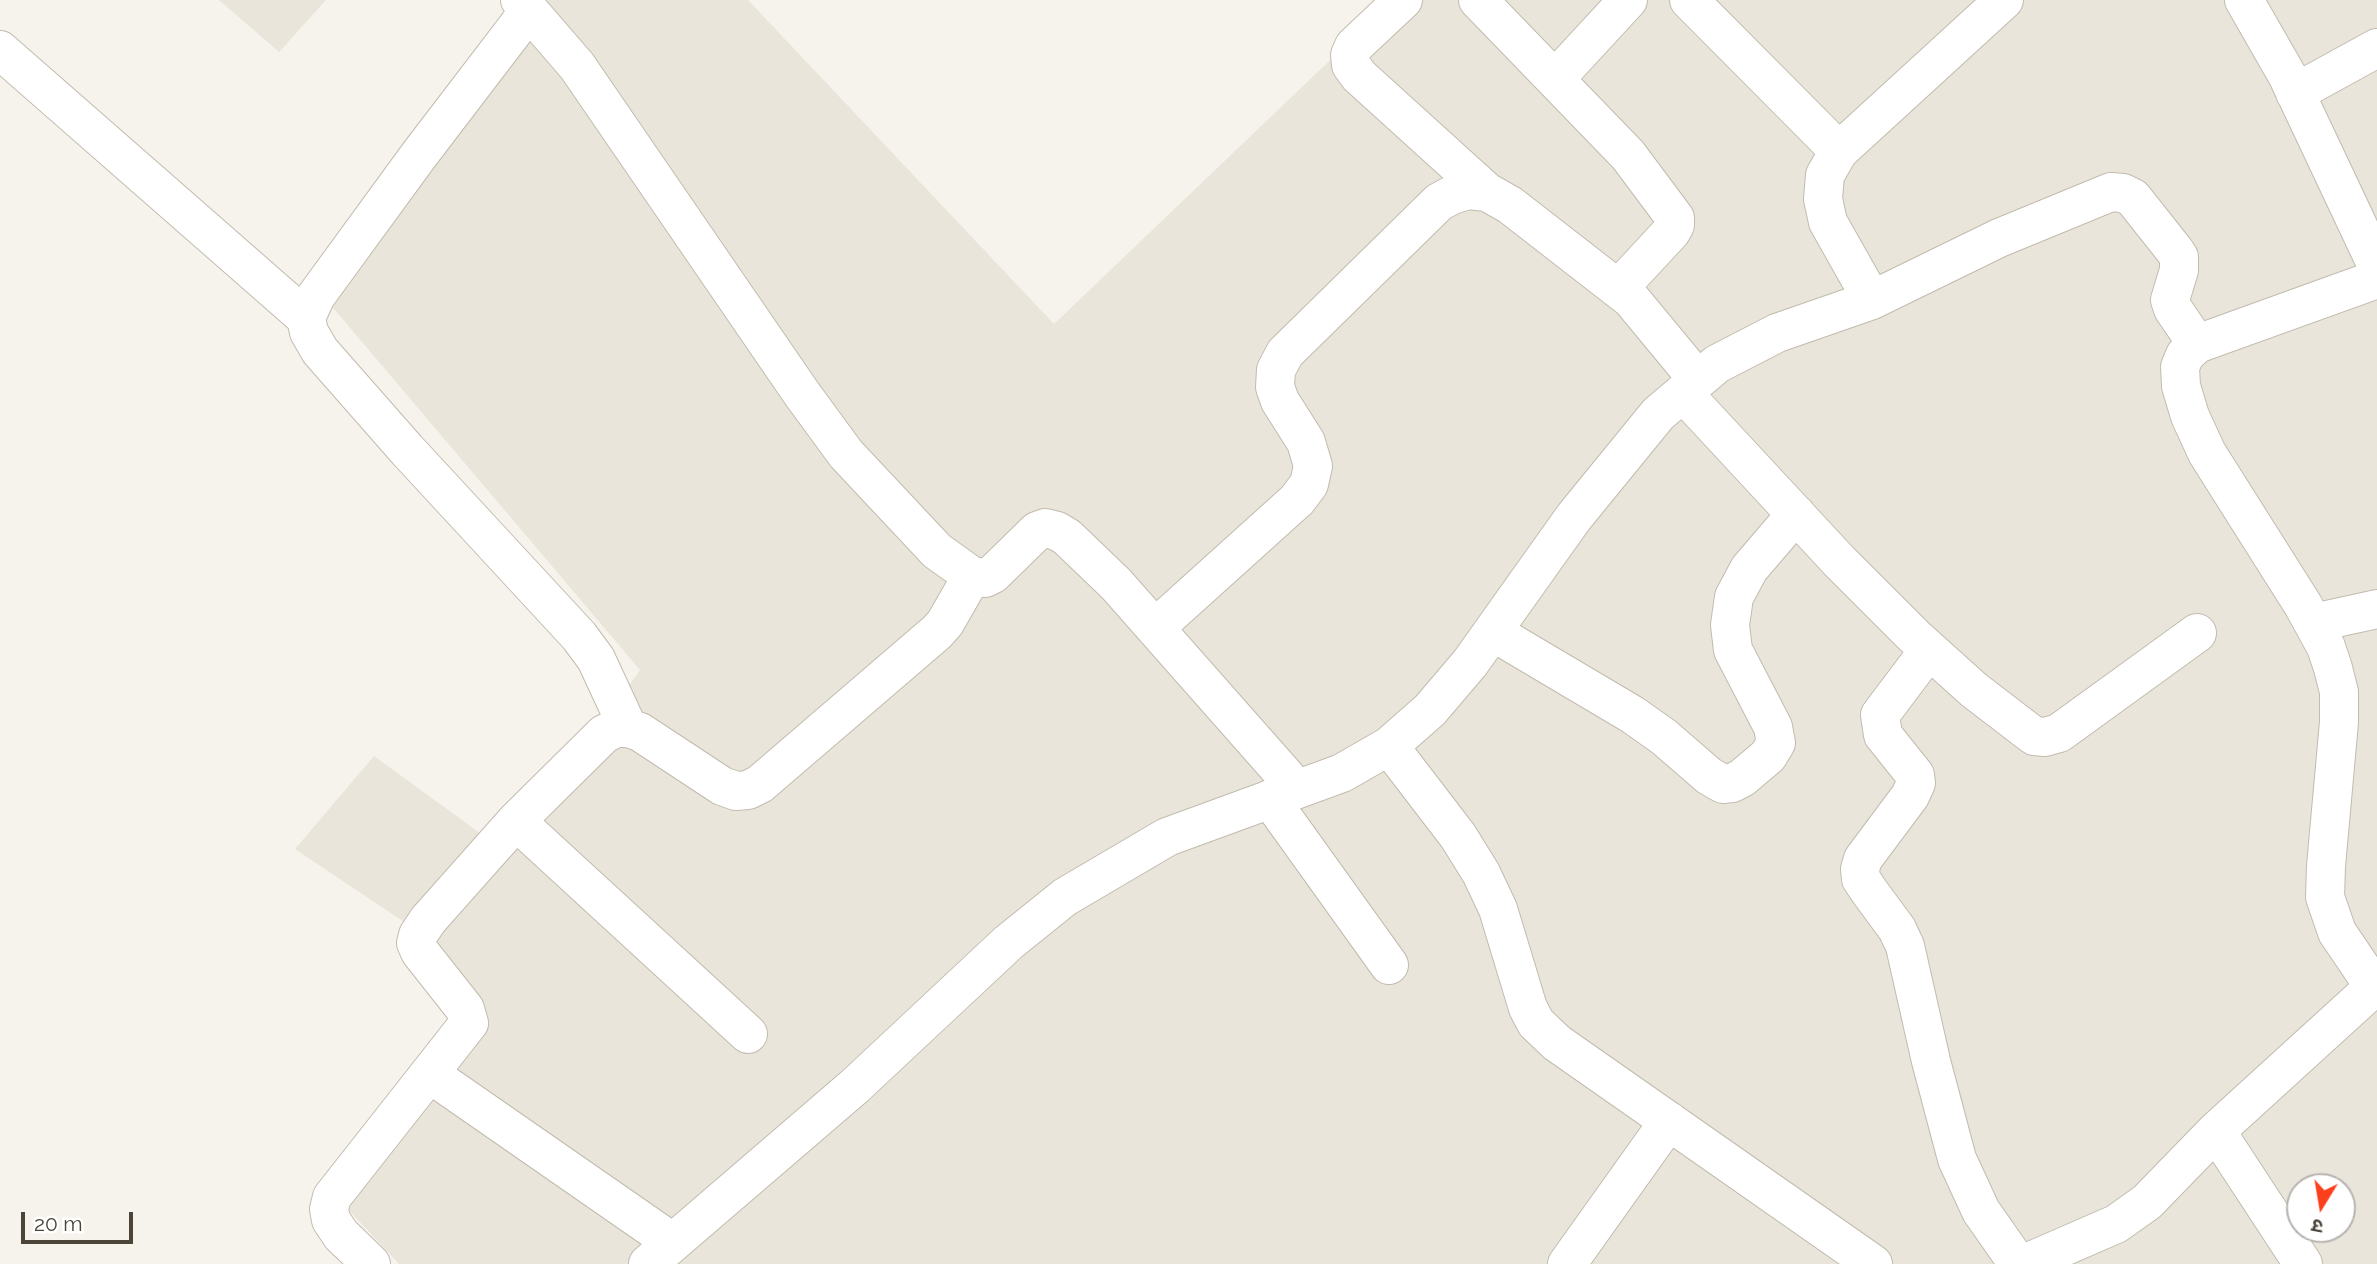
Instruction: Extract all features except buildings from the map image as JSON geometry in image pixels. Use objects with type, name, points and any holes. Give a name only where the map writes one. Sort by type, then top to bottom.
[{"type":"street","points":[[1403,0],[1354,46],[1350,55],[1351,65],[1359,76],[1487,192],[1510,205],[1631,299],[1690,387],[1796,514],[1929,650],[2023,729],[2034,736],[2045,737],[2059,733],[2197,633]]},
{"type":"street","points":[[1478,0],[1628,155],[1675,218],[1671,232],[1618,289]]},
{"type":"street","points":[[1555,79],[1628,0]]},
{"type":"street","points":[[1689,0],[1839,151]]},
{"type":"street","points":[[1872,300],[1828,222],[1823,199],[1825,175],[1839,151],[2004,0]]},
{"type":"street","points":[[2244,0],[2295,93],[2377,265]]},
{"type":"street","points":[[628,728],[596,659],[579,636],[407,450],[320,351],[309,332],[306,318],[316,296],[419,155],[538,9],[846,454],[937,551],[972,576],[985,578],[993,574],[1037,531],[1045,528],[1067,537],[1116,584],[1155,628],[1284,794],[1389,965]]},
{"type":"street","points":[[2295,93],[2377,48]]},
{"type":"street","points":[[0,50],[306,318]]},
{"type":"street","points":[[1155,628],[1297,500],[1309,484],[1313,466],[1306,442],[1280,401],[1275,387],[1276,370],[1285,353],[1439,202],[1468,190],[1487,192]]},
{"type":"street","points":[[430,1074],[660,1253],[855,1086],[1009,942],[1065,897],[1167,837],[1342,774],[1390,746],[1430,710],[1493,632],[1574,517],[1658,414],[1717,364],[1777,333],[1872,300],[1999,238],[2111,192],[2123,193],[2133,198],[2179,257],[2179,270],[2170,300],[2197,344]]},
{"type":"street","points":[[1929,650],[1880,715],[1883,735],[1915,775],[1916,783],[1910,796],[1863,859],[1861,879],[1897,929],[1905,946],[1956,1159],[1981,1211],[2021,1264],[2116,1224],[2147,1202],[2216,1131],[2376,989],[2337,932],[2325,897],[2339,722],[2339,692],[2326,648],[2207,453],[2190,416],[2181,386],[2180,367],[2185,355],[2197,344],[2377,279]]},
{"type":"street","points":[[1493,632],[1633,715],[1664,737],[1709,776],[1723,784],[1732,783],[1768,756],[1776,743],[1773,727],[1733,650],[1730,625],[1734,597],[1749,569],[1796,514]]},
{"type":"street","points":[[371,1264],[341,1235],[331,1220],[329,1209],[332,1197],[469,1023],[465,1009],[420,952],[416,943],[428,920],[516,821],[604,734],[616,728],[640,732],[722,786],[736,791],[748,790],[760,783],[937,632],[972,576]]},
{"type":"street","points":[[2313,623],[2377,609]]},
{"type":"street","points":[[1390,746],[1458,836],[1481,873],[1498,909],[1528,1007],[1536,1023],[1557,1043],[1873,1264]]},
{"type":"street","points":[[516,821],[748,1034]]},
{"type":"street","points":[[1567,1264],[1670,1121]]},
{"type":"street","points":[[2216,1131],[2303,1264]]},
{"type":"shaded area","points":[[219,0],[326,0],[279,52]]},
{"type":"shaded area","points":[[545,0],[748,0],[1054,324],[1393,0],[2377,0],[2377,1264],[399,1264],[328,1188],[465,1025],[443,948],[295,849],[374,756],[484,836],[601,725],[640,670],[307,277]]}]
